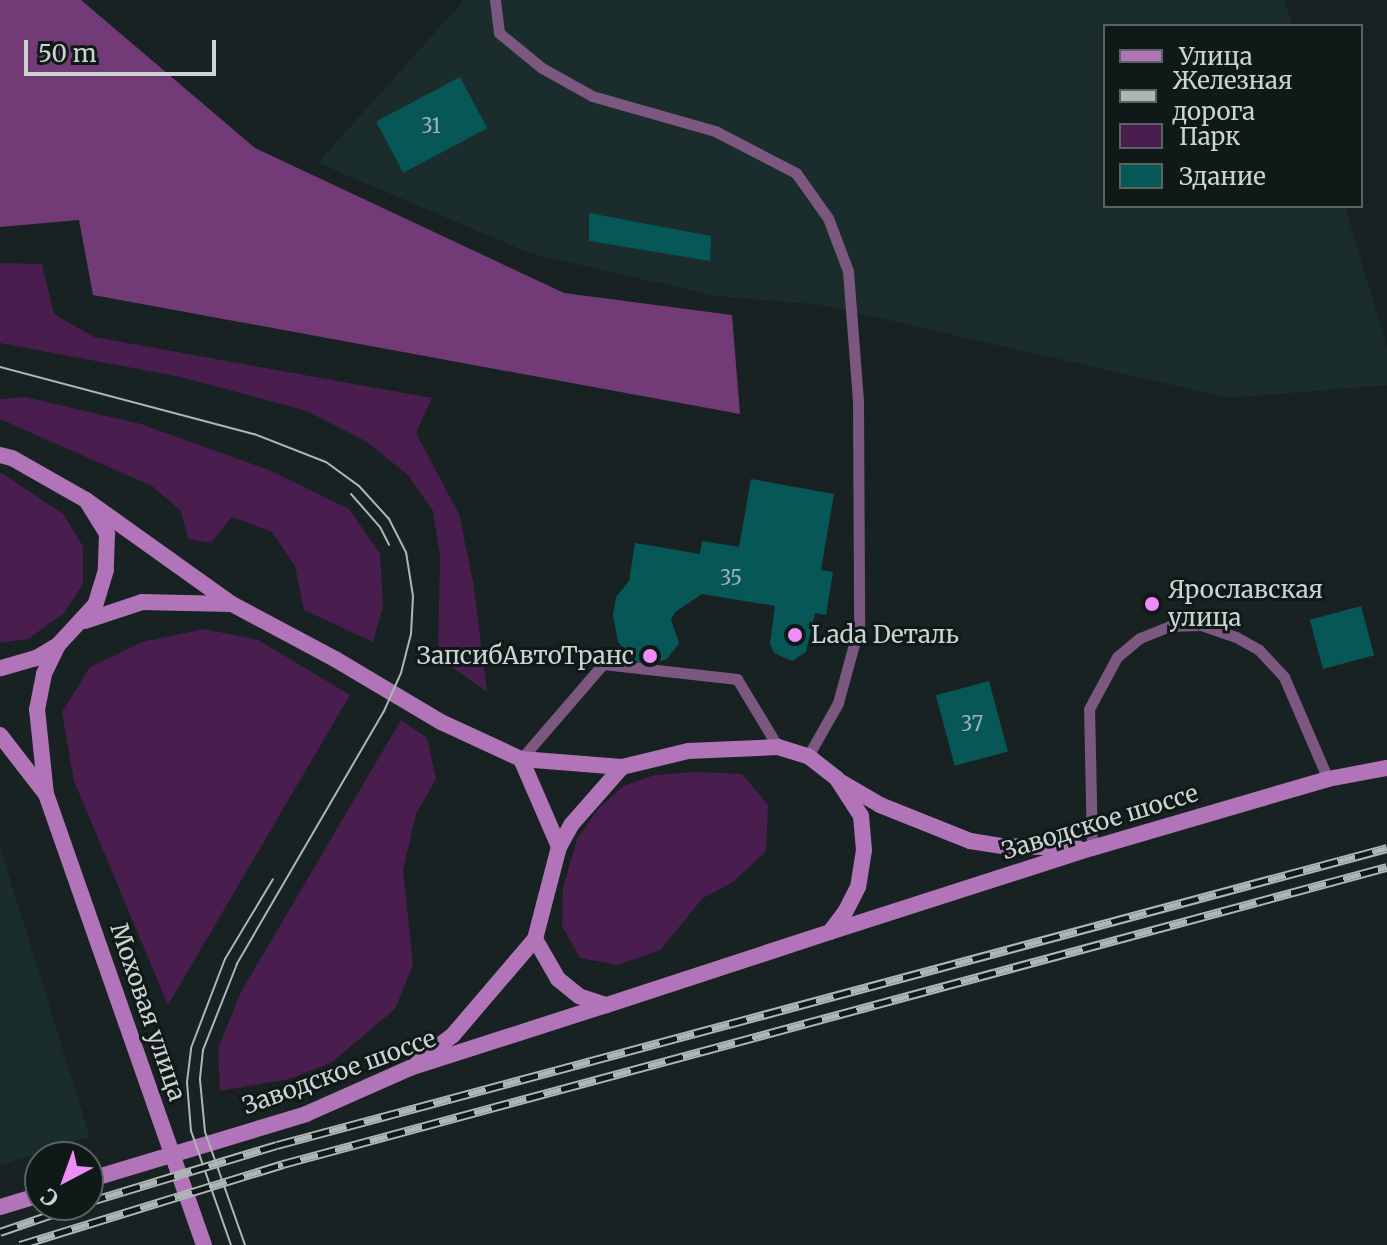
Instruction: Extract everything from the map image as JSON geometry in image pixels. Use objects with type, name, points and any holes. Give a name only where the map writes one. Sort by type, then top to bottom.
[{"type":"main road","points":[[0,455],[12,458],[86,500],[232,604],[335,659],[441,722],[521,759],[622,767],[688,751],[778,747],[808,756],[837,779],[880,805],[970,841],[1003,846],[1092,848]]},
{"type":"main road","points":[[0,668],[36,658],[58,645],[95,605],[106,570],[107,534],[86,500]]},
{"type":"main road","points":[[80,624],[142,602],[232,604]]},
{"type":"main road","points":[[46,794],[37,709],[44,674],[58,645]]},
{"type":"main road","points":[[0,735],[46,794]]},
{"type":"main road","points":[[521,759],[559,847]]},
{"type":"main road","points":[[410,1068],[453,1035],[535,939],[559,847],[571,825],[622,767]]},
{"type":"main road","name":"Заводское шоссе","points":[[104,1175],[306,1114],[410,1068],[1092,848],[1328,779],[1387,768]]},
{"type":"main road","points":[[830,932],[858,887],[864,850],[861,816],[837,779]]},
{"type":"main road","name":"Моховая улица","points":[[46,794],[204,1245]]},
{"type":"main road","points":[[535,939],[558,979],[579,996],[606,1005]]},
{"type":"main road","points":[[0,1207],[24,1199]]},
{"type":"lane","points":[[495,0],[499,33],[542,68],[592,96],[715,131],[796,173],[828,218],[848,271],[858,401],[859,626],[838,703],[808,756]]},
{"type":"lane","points":[[1092,848],[1089,709],[1117,657],[1140,638],[1170,626],[1201,625],[1236,637],[1259,650],[1284,677],[1328,779]]},
{"type":"lane","points":[[521,759],[603,664],[737,679],[778,747]]},
{"type":"shaded area","points":[[0,0],[81,0],[255,148],[564,293],[732,315],[740,414],[93,295],[79,220],[0,227]]},
{"type":"shaded area","points":[[464,0],[1284,0],[1291,24],[1103,24],[1103,208],[1346,208],[1387,347],[1387,385],[1229,398],[822,305],[716,296],[532,254],[318,163]]},
{"type":"shaded area","points":[[0,847],[90,1137],[77,1141],[24,1141],[24,1158],[0,1165]]},
{"type":"green space","points":[[0,263],[42,264],[54,314],[94,337],[432,398],[416,433],[459,514],[473,581],[487,692],[438,657],[440,556],[433,511],[408,475],[367,442],[307,411],[181,377],[0,343]]},
{"type":"green space","points":[[25,397],[141,424],[271,471],[349,509],[380,554],[383,606],[373,642],[304,610],[295,566],[272,532],[232,517],[211,543],[188,539],[181,511],[152,486],[0,419],[0,399]]},
{"type":"green space","points":[[0,472],[63,514],[83,546],[83,584],[64,613],[28,639],[0,643]]},
{"type":"green space","points":[[204,629],[258,640],[350,695],[168,1005],[74,781],[62,712],[90,667],[142,642]]},
{"type":"green space","points":[[401,720],[427,738],[436,779],[416,814],[403,870],[413,965],[395,1009],[331,1063],[289,1079],[220,1091],[218,1048],[241,992]]},
{"type":"green space","points":[[696,772],[742,774],[768,805],[766,851],[733,882],[703,898],[660,950],[618,965],[580,958],[562,926],[563,888],[577,839],[598,809],[623,786],[655,775]]},
{"type":"building","points":[[460,77],[487,128],[403,173],[376,122]]},
{"type":"building","points":[[589,213],[711,236],[710,261],[589,241]]},
{"type":"building","points":[[751,479],[834,494],[821,570],[833,572],[826,615],[815,613],[806,652],[792,661],[774,653],[770,644],[775,606],[702,594],[675,612],[671,620],[679,643],[667,659],[646,666],[634,661],[618,642],[613,615],[616,597],[629,581],[635,543],[700,554],[702,541],[739,547]]},
{"type":"building","points":[[1361,606],[1374,655],[1323,669],[1310,620]]},
{"type":"building","points":[[989,681],[1008,752],[955,766],[936,695]]},
{"type":"tram line","points":[[0,367],[254,434],[326,462],[359,486],[389,519],[406,552],[413,596],[411,634],[401,673],[384,711],[237,964],[203,1050],[200,1080],[205,1132],[245,1245]]},
{"type":"tram line","points":[[351,494],[380,527],[389,545]]},
{"type":"tram line","points":[[231,1245],[191,1131],[187,1082],[191,1048],[225,959],[273,879]]},
{"type":"railway","points":[[104,1197],[277,1145],[1387,848]]},
{"type":"railway","points":[[20,1245],[283,1164],[1387,867]]},
{"type":"railway","points":[[0,1232],[32,1221]]},
{"type":"place","name":"Ярославская улица","points":[[1152,604]]},
{"type":"place","name":"Lada Dеталь","points":[[795,635]]},
{"type":"place","name":"ЗапсибАвтоТранс","points":[[650,656]]}]
